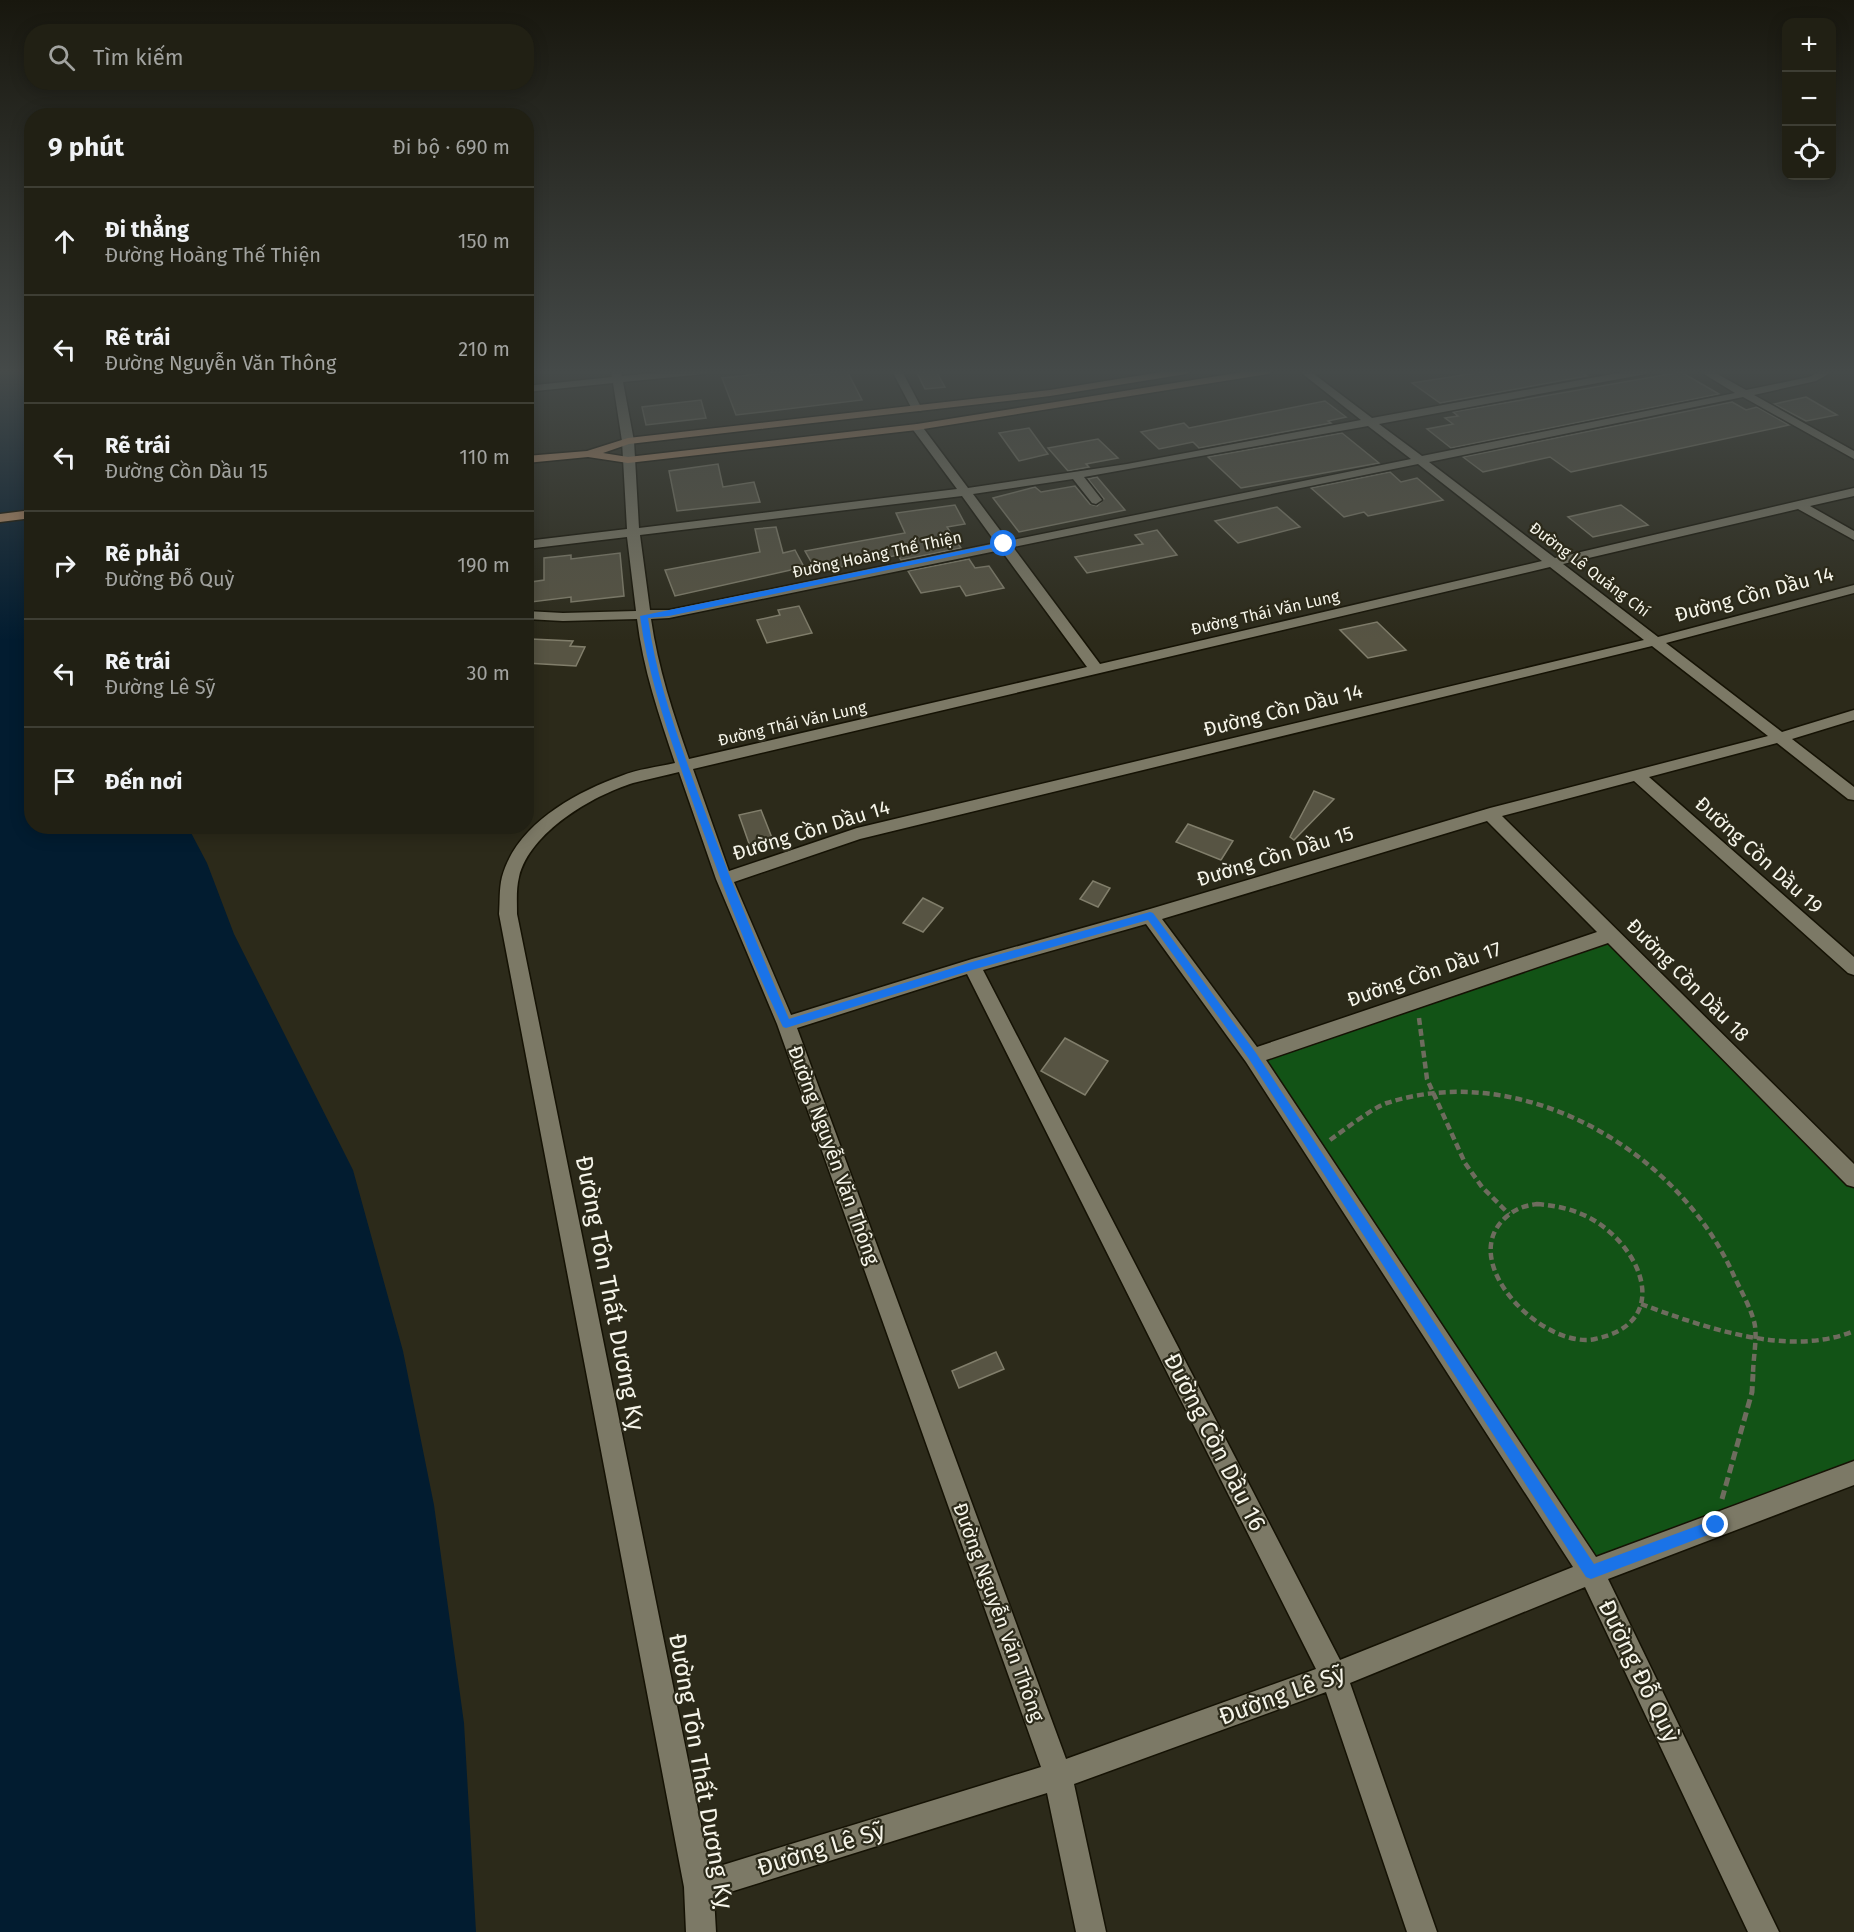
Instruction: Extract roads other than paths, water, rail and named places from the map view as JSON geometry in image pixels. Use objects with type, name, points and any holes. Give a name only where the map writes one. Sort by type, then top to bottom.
[{"type":"main road","points":[[0,512],[24,509]]},
{"type":"main road","points":[[0,518],[24,515]]},
{"type":"street","name":"Đường Nguyễn Văn Thông","points":[[629,461],[633,532],[649,657],[660,698],[724,879],[786,1024],[1058,1776],[1091,1932]]},
{"type":"street","points":[[942,461],[1096,669]]},
{"type":"street","points":[[534,543],[965,492],[1155,461]]},
{"type":"street","name":"Đường Hoàng Thế Thiện","points":[[534,615],[563,617],[669,614],[1418,461]]},
{"type":"street","name":"Đường Lê Quảng Chí","points":[[1419,461],[1657,641],[1854,795]]},
{"type":"street","points":[[1076,475],[1096,500]]},
{"type":"street","name":"Đường Thái Văn Lung","points":[[683,765],[1854,492]]},
{"type":"street","points":[[1800,505],[1854,536]]},
{"type":"street","name":"Đường Cồn Dầu 14","points":[[724,879],[857,834],[1657,641],[1854,589]]},
{"type":"street","name":"Đường Cồn Dầu 15","points":[[786,1024],[972,966],[1150,916],[1490,814],[1779,738],[1854,715]]},
{"type":"street","name":"Đường Tôn Thất Dương Kỵ","points":[[683,765],[628,779],[582,798],[534,834],[511,873],[508,914],[699,1887],[701,1932]]},
{"type":"street","name":"Đường Cồn Dầu 19","points":[[1636,775],[1854,968]]},
{"type":"street","name":"Đường Cồn Dầu 18","points":[[1490,814],[1854,1179]]},
{"type":"street","name":"Đường Đỗ Quỳ","points":[[1150,916],[1253,1056],[1591,1572],[1764,1932]]},
{"type":"street","name":"Đường Cồn Dầu 17","points":[[1253,1056],[1610,935]]},
{"type":"street","name":"Đường Cồn Dầu 16","points":[[972,966],[1334,1676],[1422,1932]]},
{"type":"street","name":"Đường Lê Sỹ","points":[[699,1887],[1058,1776],[1334,1676],[1591,1572],[1854,1473]]},
{"type":"water","points":[[0,461],[24,461],[24,834],[192,834],[207,863],[234,934],[353,1170],[403,1351],[434,1505],[464,1723],[476,1932],[0,1932]]}]
